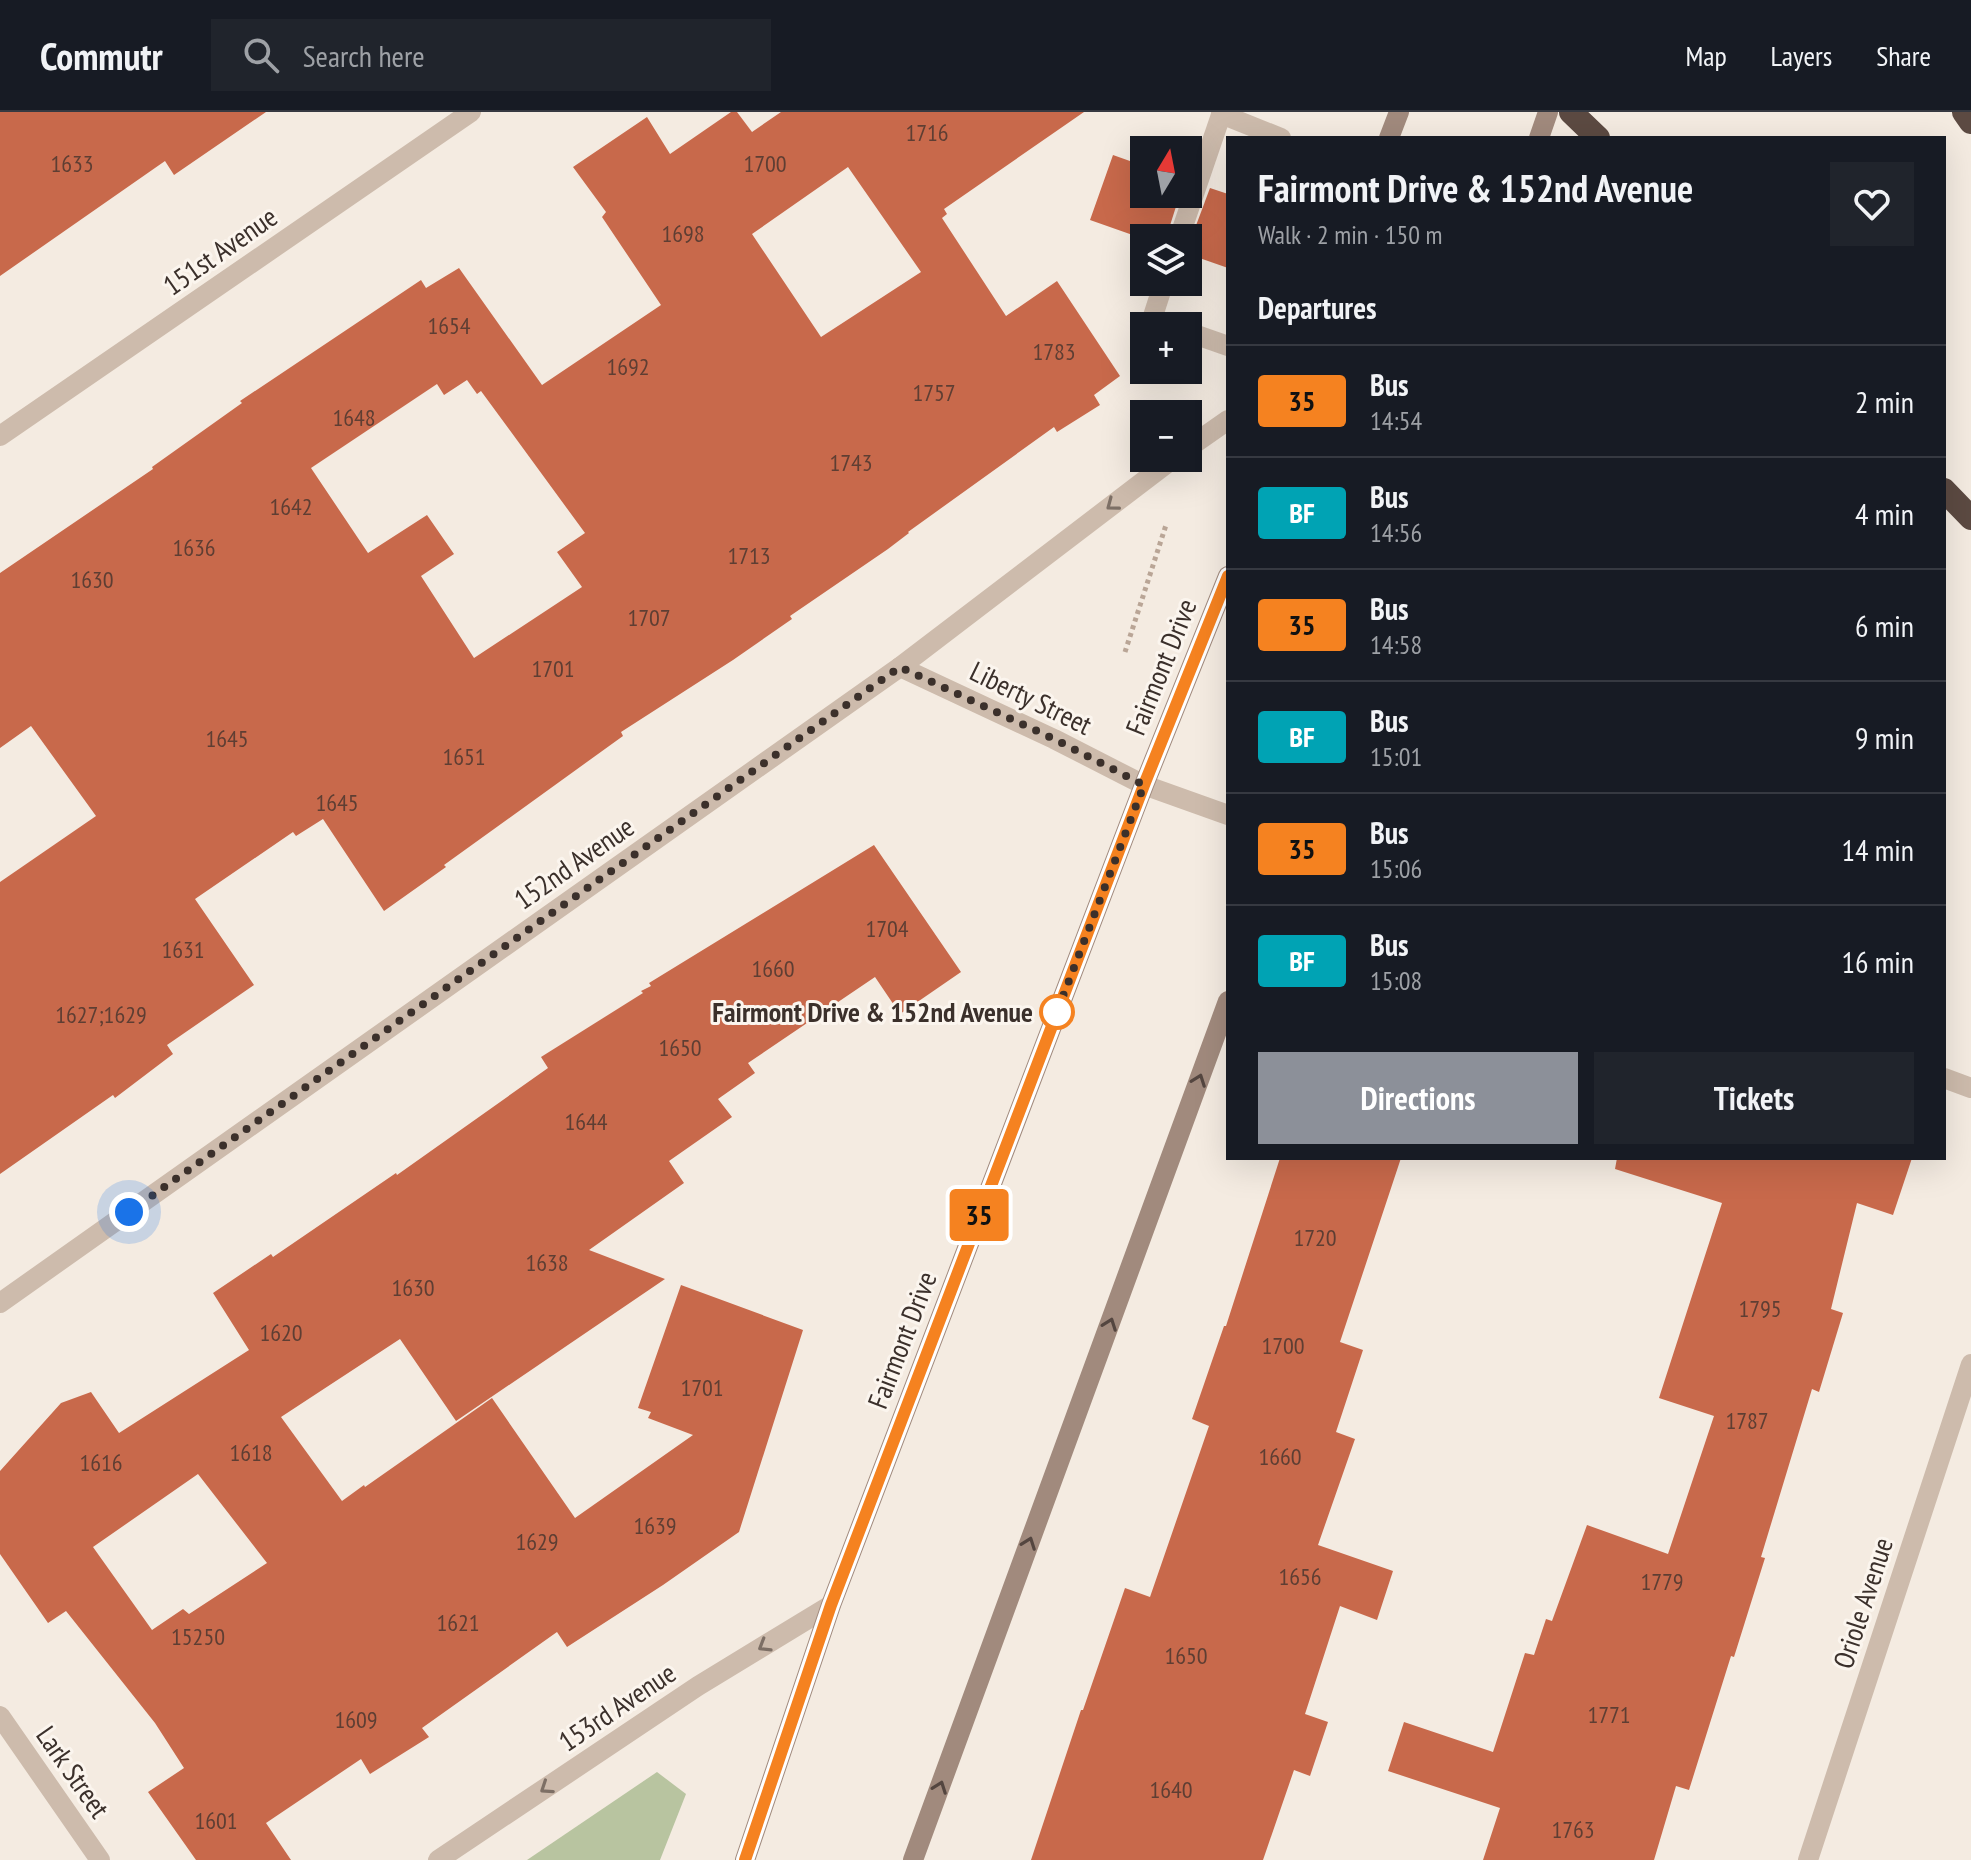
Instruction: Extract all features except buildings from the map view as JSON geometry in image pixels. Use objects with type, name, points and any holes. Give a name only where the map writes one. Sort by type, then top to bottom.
[{"type":"highway","points":[[1571,112],[1596,136]]},
{"type":"highway","points":[[1964,112],[1971,122]]},
{"type":"highway","points":[[1946,492],[1971,518]]},
{"type":"main road","points":[[1390,136],[1399,112]]},
{"type":"main road","points":[[1540,136],[1548,112]]},
{"type":"main road","name":"Fairmont Drive","points":[[745,1860],[831,1605],[1144,785],[1226,581]]},
{"type":"main road","points":[[913,1860],[1226,1006]]},
{"type":"street","name":"151st Avenue","points":[[0,436],[471,112]]},
{"type":"street","points":[[1184,224],[1221,113],[1276,136]]},
{"type":"street","points":[[1202,337],[1226,345]]},
{"type":"street","points":[[1202,438],[1226,421]]},
{"type":"street","name":"152nd Avenue","points":[[0,1303],[900,667],[1156,472]]},
{"type":"street","name":"Liberty Street","points":[[900,667],[1144,785],[1226,814]]},
{"type":"street","points":[[1946,1079],[1971,1088]]},
{"type":"street","name":"Oriole Avenue","points":[[1808,1860],[1971,1364]]},
{"type":"street","name":"153rd Avenue","points":[[438,1860],[698,1686],[831,1605]]},
{"type":"street","name":"Lark Street","points":[[0,1716],[100,1860]]},
{"type":"path","points":[[1125,652],[1166,525]]},
{"type":"green space","points":[[657,1772],[686,1794],[660,1860],[527,1860]]},
{"type":"bus line","name":"35","points":[[745,1860],[831,1605],[1144,785],[1226,581]]},
{"type":"place","name":"Fairmont Drive & 152nd Avenue","points":[[1057,1012]]},
{"type":"route","points":[[129,1212],[900,667],[1144,785],[1057,1012]]}]
